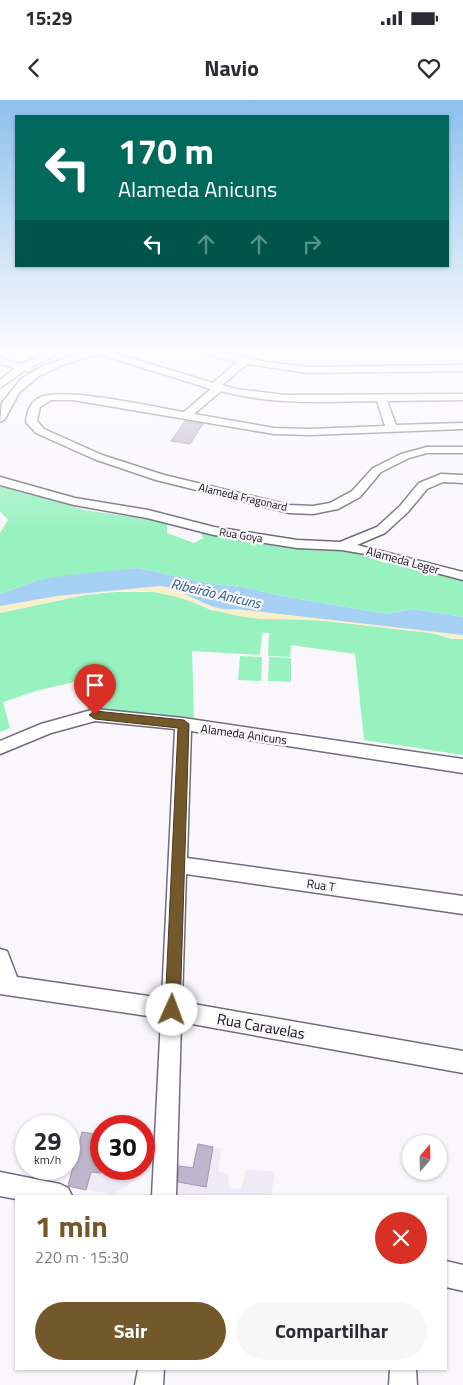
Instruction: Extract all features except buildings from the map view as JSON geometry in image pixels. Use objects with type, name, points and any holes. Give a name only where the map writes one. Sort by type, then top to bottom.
[{"type":"street","name":"Alameda Fragonard","points":[[22,412],[40,431],[98,457],[160,478],[289,509],[313,510],[334,506],[356,494],[377,470],[405,456],[427,450],[463,450]]},
{"type":"street","points":[[162,412],[274,431],[310,432],[463,426]]},
{"type":"street","points":[[186,416],[190,412]]},
{"type":"street","points":[[386,412],[392,429]]},
{"type":"street","name":"Rua Goya","points":[[0,481],[74,501],[148,514],[214,531],[297,544],[342,546],[381,530],[404,510],[423,486],[442,478],[463,479]]},
{"type":"street","name":"Alameda Leger","points":[[342,546],[366,550],[463,576]]},
{"type":"street","name":"Alameda Anicuns","points":[[0,748],[47,728],[95,715],[184,724],[463,766]]},
{"type":"street","points":[[164,1195],[184,724]]},
{"type":"street","name":"Rua T","points":[[178,865],[463,905]]},
{"type":"street","points":[[0,958],[5,985]]},
{"type":"street","name":"Rua Caravelas","points":[[5,985],[172,1010],[463,1062]]},
{"type":"street","points":[[0,1184],[55,1195]]},
{"type":"street","points":[[447,1274],[463,1278]]},
{"type":"street","points":[[149,1385],[152,1370]]},
{"type":"street","points":[[403,1370],[403,1385]]},
{"type":"shaded area","points":[[82,1132],[90,1133],[90,1180],[135,1180],[126,1187],[111,1194],[68,1186],[70,1180],[80,1180],[80,1140]]},
{"type":"shaded area","points":[[197,1143],[221,1149],[219,1172],[228,1174],[229,1188],[241,1189],[246,1169],[275,1172],[271,1195],[178,1195],[172,1183],[175,1163],[192,1165]]},
{"type":"green space","points":[[0,484],[84,510],[167,522],[167,533],[194,543],[203,538],[200,530],[273,545],[311,550],[354,551],[382,562],[413,567],[463,581],[463,617],[413,609],[387,614],[241,587],[212,584],[138,568],[38,580],[0,594],[0,533],[8,520],[0,511]]},
{"type":"green space","points":[[116,592],[153,592],[180,597],[211,610],[260,619],[308,619],[432,633],[452,639],[463,639],[463,755],[364,740],[355,654],[291,645],[290,657],[268,656],[269,633],[262,633],[260,655],[192,651],[194,718],[88,709],[87,679],[36,691],[3,702],[10,728],[0,732],[0,613],[85,595]]},
{"type":"green space","points":[[240,656],[262,657],[261,681],[238,680]]},
{"type":"green space","points":[[269,657],[291,658],[291,682],[268,681]]},
{"type":"sand","points":[[160,586],[172,589],[204,603],[223,608],[453,633],[463,635],[463,639],[336,622],[247,617],[224,613],[184,599],[154,592],[115,591],[96,593],[0,613],[0,606],[57,596]]},
{"type":"water","name":"Ribeirão Anicuns","points":[[138,568],[212,584],[241,587],[387,614],[413,609],[463,617],[463,635],[216,608],[179,591],[160,586],[57,596],[0,606],[0,594],[38,580]]},
{"type":"route","points":[[95,715],[184,724],[172,1010]]}]
